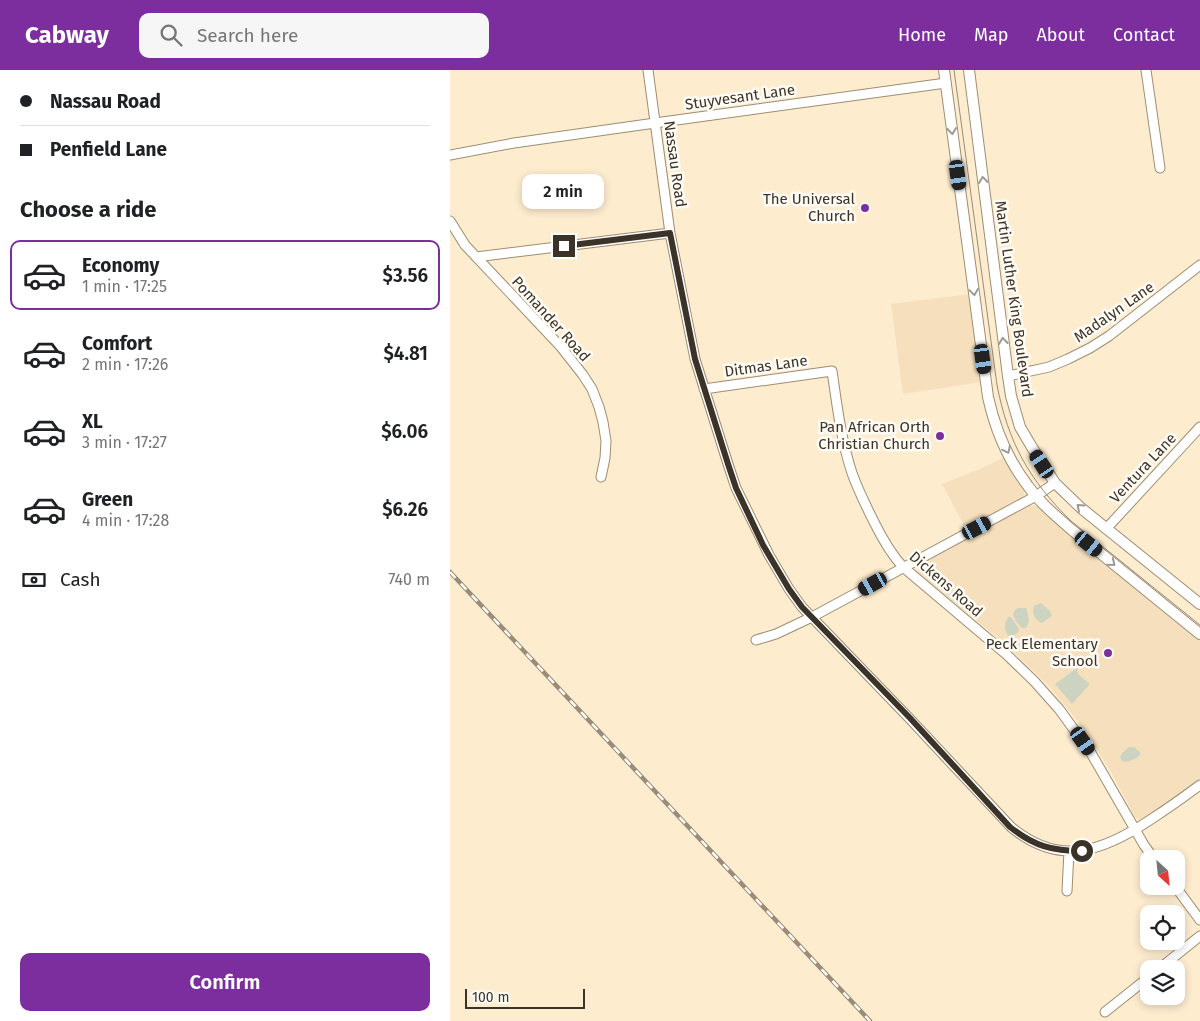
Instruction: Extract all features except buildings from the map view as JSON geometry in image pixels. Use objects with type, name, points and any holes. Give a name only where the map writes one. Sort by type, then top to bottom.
[{"type":"main road","points":[[944,70],[988,397],[998,432],[1008,453],[1036,496],[1072,530],[1200,634]]},
{"type":"main road","name":"Martin Luther King Boulevard","points":[[969,70],[1008,376],[1020,427],[1056,483],[1081,508],[1200,604]]},
{"type":"street","name":"Nassau Road","points":[[648,70],[670,233],[695,359],[736,488],[769,555],[802,607],[910,718],[1010,827],[1034,843],[1049,849],[1082,851],[1111,842],[1135,830],[1200,785]]},
{"type":"street","points":[[1146,70],[1160,168]]},
{"type":"street","name":"Stuyvesant Lane","points":[[450,155],[514,143],[946,83]]},
{"type":"street","name":"Pomander Road","points":[[450,221],[465,245],[561,347],[592,389],[600,407],[606,440],[601,477]]},
{"type":"street","points":[[476,257],[670,233]]},
{"type":"street","name":"Madalyn Lane","points":[[1008,376],[1049,367],[1090,348],[1109,336],[1200,266]]},
{"type":"street","name":"Ditmas Lane","points":[[704,389],[832,371]]},
{"type":"street","name":"Dickens Road","points":[[832,371],[837,409],[852,474],[864,502],[895,558],[903,567],[1006,654],[1059,708],[1091,753],[1148,850]]},
{"type":"street","name":"Ventura Lane","points":[[1106,528],[1200,427]]},
{"type":"street","points":[[756,640],[776,634],[812,617],[1036,496],[1056,483]]},
{"type":"street","points":[[1067,891],[1069,851]]},
{"type":"street","points":[[1182,895],[1200,920]]},
{"type":"street","points":[[1170,960],[1200,936]]},
{"type":"street","points":[[1105,1012],[1140,984]]},
{"type":"shaded area","points":[[970,294],[981,382],[903,394],[891,304]]},
{"type":"shaded area","points":[[1005,457],[1024,490],[1024,495],[966,529],[942,484]]},
{"type":"shaded area","name":"Peck Elementary School","points":[[1034,505],[1039,507],[1200,640],[1200,779],[1173,800],[1141,820],[1135,817],[1110,770],[1084,729],[1049,686],[1004,643],[919,575],[917,569],[920,564]]},
{"type":"green space","points":[[1041,603],[1050,611],[1052,616],[1042,623],[1035,618],[1033,612],[1034,606]]},
{"type":"green space","points":[[1018,608],[1026,608],[1029,620],[1026,628],[1022,628],[1015,620],[1013,614]]},
{"type":"green space","points":[[1008,617],[1011,617],[1019,629],[1018,633],[1010,637],[1005,627]]},
{"type":"green space","points":[[1077,668],[1078,674],[1090,684],[1072,704],[1055,684]]},
{"type":"green space","points":[[1129,747],[1134,747],[1140,752],[1140,755],[1131,761],[1122,761],[1120,757]]},
{"type":"tram line","points":[[954,70],[997,385],[1007,425],[1014,442],[1032,475],[1056,506],[1071,521],[1200,625]]},
{"type":"railway","points":[[450,572],[870,1021]]},
{"type":"place","name":"The Universal Church","points":[[865,208]]},
{"type":"place","name":"Pan African Orth Christian Church","points":[[940,436]]},
{"type":"place","name":"Peck Elementary School","points":[[1108,653]]},
{"type":"route","points":[[564,246],[670,233],[695,359],[736,488],[758,535],[789,589],[802,607],[910,718],[1010,827],[1023,837],[1049,849],[1082,851]]}]
